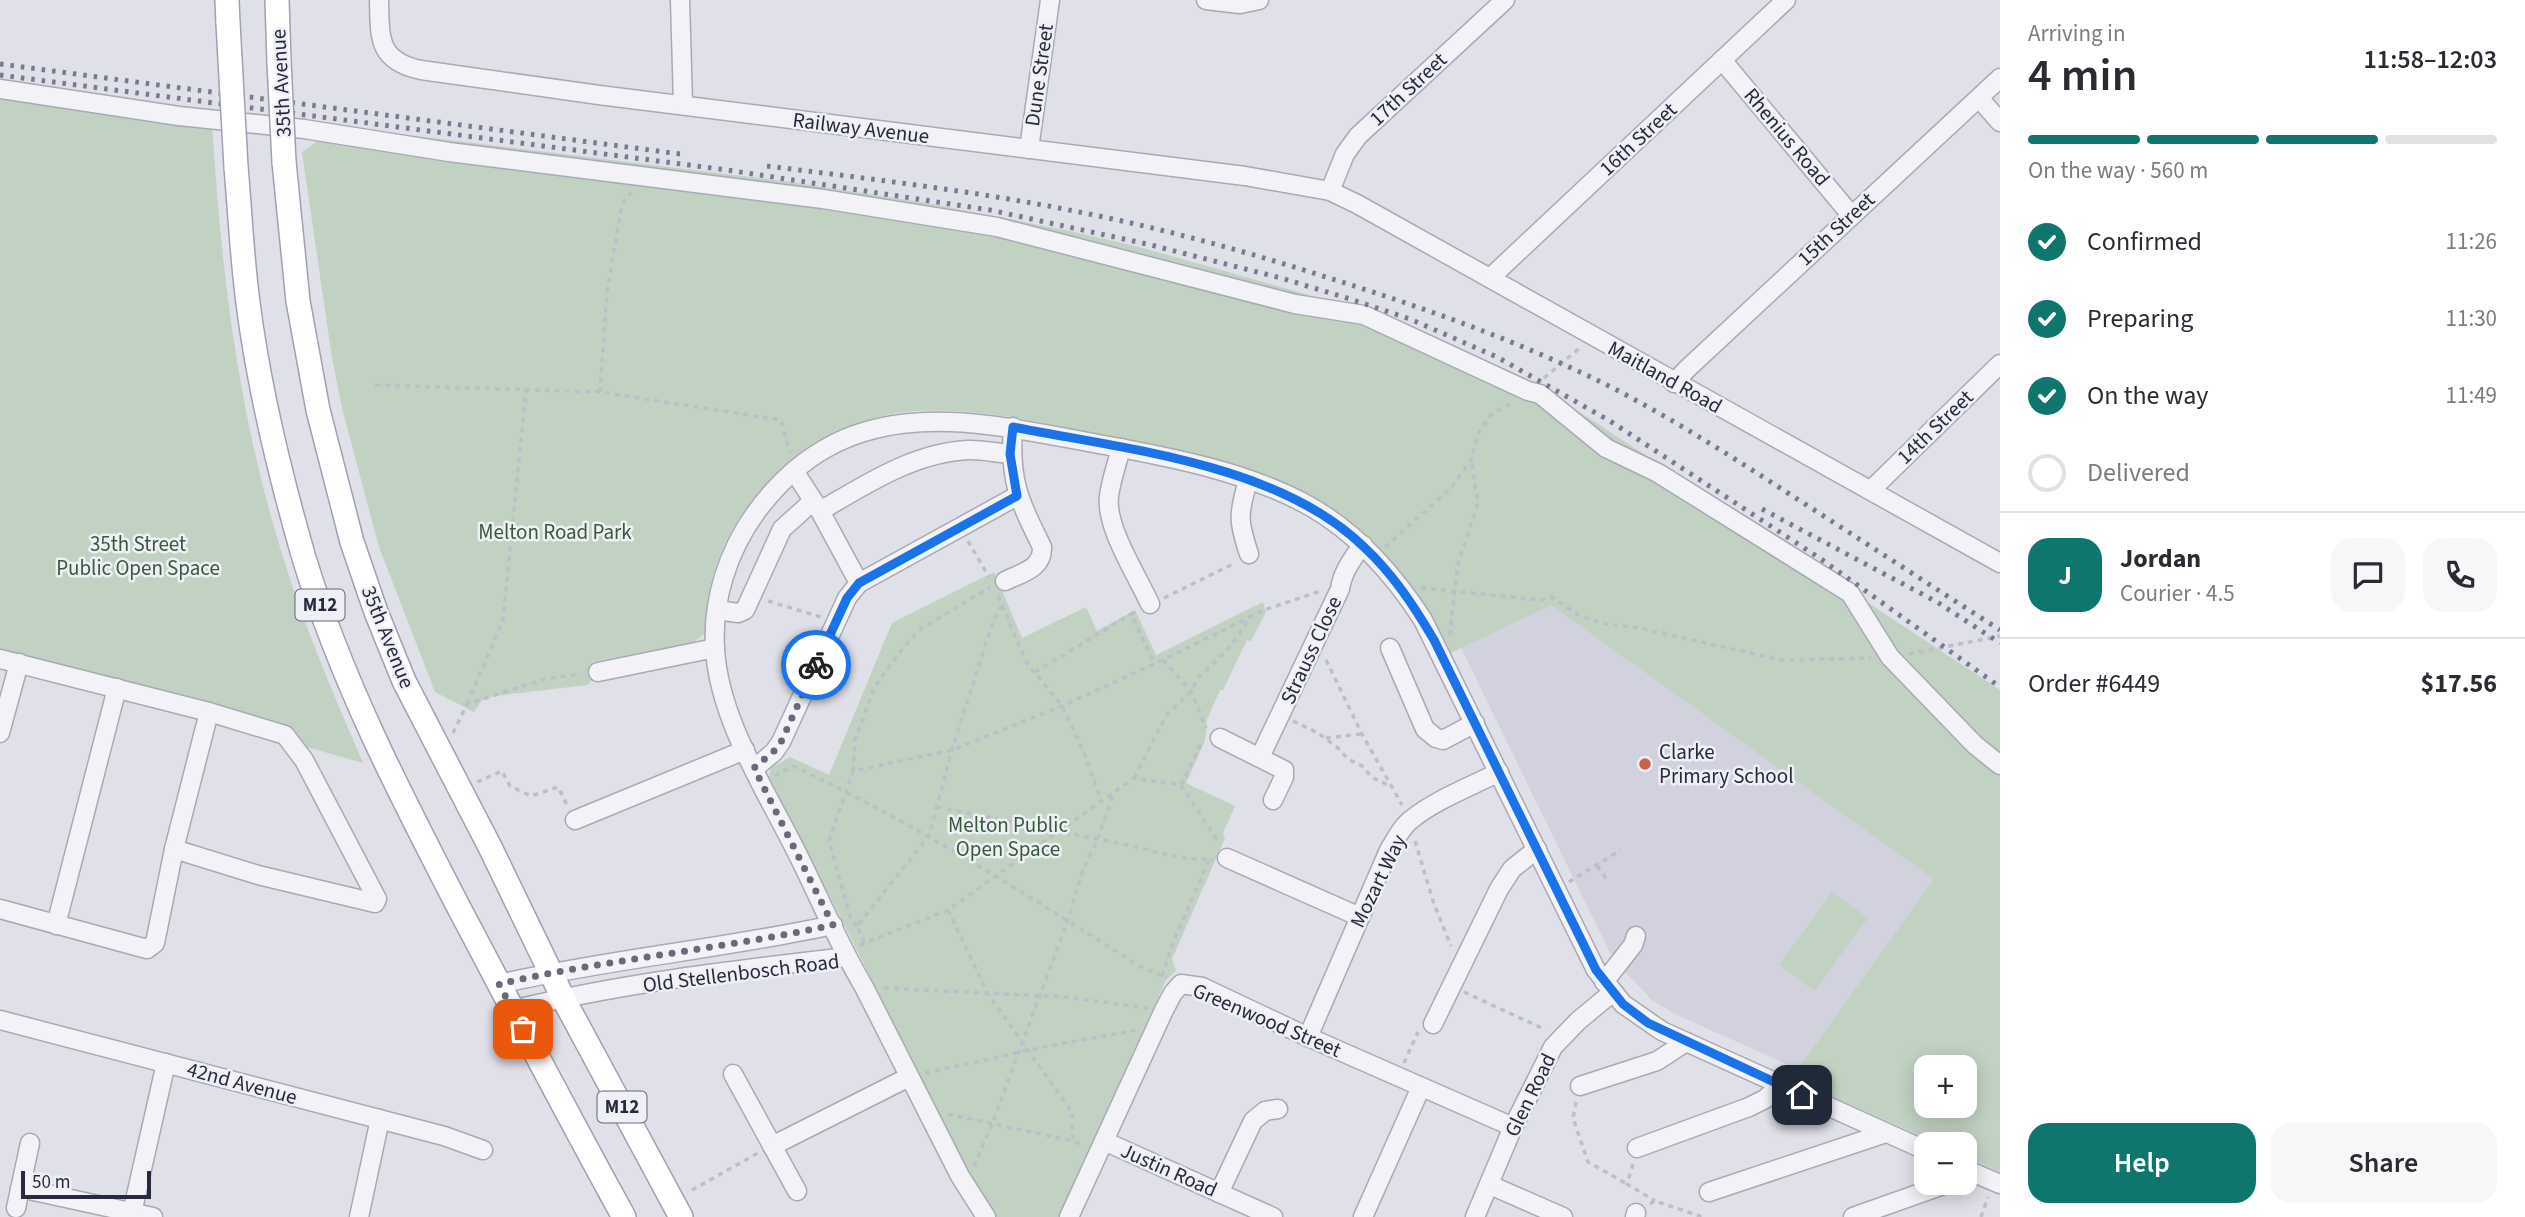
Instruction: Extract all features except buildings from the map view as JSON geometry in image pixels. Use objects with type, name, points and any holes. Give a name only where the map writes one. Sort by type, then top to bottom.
[{"type":"main road","name":"35th Avenue","points":[[277,0],[284,162],[298,301],[333,474],[356,554],[404,681],[563,998],[681,1217]]},
{"type":"main road","name":"M12","points":[[228,11],[236,167],[254,341],[276,452],[305,560],[325,620],[397,786],[512,1010],[624,1217]]},
{"type":"street","name":"Railway Avenue","points":[[379,0],[382,45],[394,60],[421,70],[1245,176],[1330,191]]},
{"type":"street","points":[[680,0],[683,104]]},
{"type":"street","name":"Dune Street","points":[[1029,149],[1050,0]]},
{"type":"street","points":[[1206,0],[1240,4],[1259,0]]},
{"type":"street","name":"17th Street","points":[[1330,191],[1345,154],[1358,136],[1504,0]]},
{"type":"street","name":"16th Street","points":[[1490,278],[1786,0]]},
{"type":"street","name":"Rhenius Road","points":[[1722,60],[1851,215]]},
{"type":"street","name":"15th Street","points":[[1674,383],[2000,78]]},
{"type":"street","points":[[0,89],[179,116],[304,129],[449,152],[823,199],[997,227],[1295,304],[1363,315],[1528,391],[1540,394],[1606,448],[1658,473],[1850,593],[1890,657],[1975,745],[2000,765]]},
{"type":"street","points":[[1979,98],[2000,121]]},
{"type":"street","name":"Maitland Road","points":[[1330,191],[2000,564]]},
{"type":"street","name":"14th Street","points":[[1871,490],[2000,364]]},
{"type":"street","points":[[846,957],[833,925],[745,750],[721,689],[715,648],[717,610],[726,568],[744,530],[767,498],[794,471],[821,451],[888,426],[941,420],[1013,427],[1192,463],[1248,481],[1291,496],[1311,507],[1369,551],[1423,620],[1608,987],[1648,1023],[1914,1145]]},
{"type":"street","points":[[999,583],[1035,567],[1043,555],[1042,547],[1017,496],[1010,454],[1013,427]]},
{"type":"street","points":[[1121,448],[1109,497],[1109,512],[1113,527],[1150,604]]},
{"type":"street","points":[[717,610],[743,611],[782,529],[817,506],[914,461],[947,452],[970,450],[1010,454]]},
{"type":"street","points":[[794,471],[817,506],[859,583]]},
{"type":"street","points":[[1248,481],[1239,510],[1249,554]]},
{"type":"street","points":[[758,776],[781,742],[847,598],[859,583],[1017,496]]},
{"type":"street","name":"Strauss Close","points":[[1260,757],[1355,555],[1369,551]]},
{"type":"street","points":[[598,672],[715,648]]},
{"type":"street","points":[[1390,648],[1425,729],[1431,735],[1443,740],[1475,723]]},
{"type":"street","points":[[0,659],[209,712],[285,735],[304,760],[377,899],[374,903],[284,881],[174,849]]},
{"type":"street","points":[[0,733],[19,663]]},
{"type":"street","points":[[56,925],[117,688]]},
{"type":"street","points":[[0,909],[147,949],[155,943],[174,849],[209,712]]},
{"type":"street","points":[[1220,738],[1284,769],[1284,777],[1273,800]]},
{"type":"street","points":[[575,820],[745,750]]},
{"type":"street","name":"Mozart Way","points":[[1308,1037],[1389,850],[1410,820],[1499,772]]},
{"type":"street","points":[[1433,1024],[1460,966],[1512,869],[1519,860],[1537,849]]},
{"type":"street","points":[[1227,858],[1360,917]]},
{"type":"street","name":"Old Stellenbosch Road","points":[[499,984],[552,972],[757,942],[833,925]]},
{"type":"street","name":"Glen Road","points":[[1475,1217],[1513,1127],[1549,1054],[1561,1037],[1608,987],[1636,936]]},
{"type":"street","name":"Old Stellenbosch Road","points":[[512,1010],[563,998],[761,967],[846,957],[864,987],[960,1176],[986,1217]]},
{"type":"street","name":"Greenwood Street","points":[[1069,1217],[1164,1010],[1173,993],[1181,985],[1202,987],[1513,1127]]},
{"type":"street","name":"42nd Avenue","points":[[0,1020],[444,1136],[483,1150]]},
{"type":"street","points":[[1580,1086],[1657,1061],[1686,1042]]},
{"type":"street","points":[[132,1213],[166,1063]]},
{"type":"street","points":[[733,1074],[797,1191]]},
{"type":"street","points":[[772,1146],[909,1077]]},
{"type":"street","points":[[1637,1149],[1749,1107],[1765,1099],[1781,1085]]},
{"type":"street","points":[[1363,1217],[1421,1087]]},
{"type":"street","points":[[1219,1193],[1253,1121],[1265,1111],[1278,1109]]},
{"type":"street","points":[[359,1217],[380,1119]]},
{"type":"street","points":[[1709,1192],[1886,1133]]},
{"type":"street","points":[[16,1208],[30,1143]]},
{"type":"street","name":"Justin Road","points":[[1101,1147],[1273,1217]]},
{"type":"street","points":[[1977,1176],[2000,1184]]},
{"type":"street","points":[[1490,1185],[1563,1217]]},
{"type":"street","points":[[20,1188],[86,1210],[153,1217]]},
{"type":"street","points":[[1853,1217],[1915,1195]]},
{"type":"path","points":[[600,392],[607,291],[622,205],[642,176]]},
{"type":"path","points":[[1369,551],[1450,489],[1471,460],[1477,435],[1491,415],[1528,391],[1593,337]]},
{"type":"path","points":[[375,385],[600,392],[781,420],[794,471]]},
{"type":"path","points":[[451,738],[503,620],[526,390]]},
{"type":"path","points":[[1444,660],[1449,643],[1457,567],[1478,503],[1471,460]]},
{"type":"path","points":[[960,527],[999,583],[1002,607],[1026,662],[1062,706],[1083,750],[1101,801]]},
{"type":"path","points":[[1035,672],[1131,614],[1228,568],[1249,554]]},
{"type":"path","points":[[864,942],[850,916],[829,841],[848,792],[853,771],[855,740],[874,688],[919,630],[999,583]]},
{"type":"path","points":[[1399,586],[1539,600],[1552,597],[1578,615],[1605,624],[1639,628],[1781,660],[1890,657],[2000,636]]},
{"type":"path","points":[[853,771],[952,750],[1062,706],[1250,617],[1314,592],[1340,589]]},
{"type":"path","points":[[752,595],[813,615],[837,619]]},
{"type":"path","points":[[857,926],[929,836],[952,750],[993,621],[1002,607]]},
{"type":"path","points":[[1131,614],[1155,664]]},
{"type":"path","points":[[846,957],[864,942],[948,910],[1134,778],[1166,716],[1191,691],[1198,678],[1231,646],[1250,617]]},
{"type":"path","points":[[1310,649],[1324,656],[1362,734],[1410,820],[1434,904],[1460,966]]},
{"type":"path","points":[[1163,660],[1191,691],[1208,732],[1181,785]]},
{"type":"path","points":[[467,704],[545,679],[598,672]]},
{"type":"path","points":[[1280,715],[1325,738],[1348,759],[1364,767],[1371,777],[1392,787]]},
{"type":"path","points":[[1325,738],[1362,734]]},
{"type":"path","points":[[758,776],[793,766],[848,792],[997,875],[1141,967],[1181,985]]},
{"type":"path","points":[[475,783],[502,771],[510,786],[531,796],[558,787],[575,820]]},
{"type":"path","points":[[937,807],[1181,858],[1209,861],[1227,858],[1181,785],[1134,778]]},
{"type":"path","points":[[960,1176],[972,1170],[992,1124],[1068,920],[1083,870],[1115,791]]},
{"type":"path","points":[[1162,976],[1172,945],[1209,861],[1214,834]]},
{"type":"path","points":[[1556,888],[1621,850]]},
{"type":"path","points":[[1597,866],[1608,881]]},
{"type":"path","points":[[948,910],[988,994],[1072,1112],[1073,1141]]},
{"type":"path","points":[[1450,986],[1561,1037]]},
{"type":"path","points":[[864,987],[1066,997],[1164,1010]]},
{"type":"path","points":[[1397,1077],[1421,1025],[1433,1024]]},
{"type":"path","points":[[909,1077],[1156,1027]]},
{"type":"path","points":[[1580,1086],[1573,1118],[1588,1162],[1655,1200],[1703,1217]]},
{"type":"path","points":[[930,1119],[946,1114],[1101,1147]]},
{"type":"path","points":[[692,1191],[772,1146]]},
{"type":"path","points":[[1627,1184],[1637,1149]]},
{"type":"path","points":[[1636,1215],[1655,1200]]},
{"type":"shaded area","name":"Clarke Primary School","points":[[1551,604],[1935,879],[1797,1069],[1675,1014],[1652,1000],[1609,951],[1461,648]]},
{"type":"green space","name":"35th Street Public Open Space","points":[[0,97],[212,124],[220,231],[233,336],[264,492],[297,600],[363,763],[0,660]]},
{"type":"green space","name":"Melton Road Park","points":[[319,124],[783,181],[927,203],[1070,231],[1143,248],[1334,302],[1549,395],[1589,418],[2000,690],[2000,1172],[1977,1161],[1977,1132],[1914,1133],[1791,1078],[1934,879],[1551,605],[1451,653],[1405,578],[1360,531],[1318,501],[1291,487],[1236,466],[1148,445],[992,414],[941,410],[884,416],[854,425],[798,456],[773,477],[751,501],[720,555],[709,593],[705,633],[693,643],[592,662],[594,678],[588,685],[494,696],[482,700],[474,712],[435,692],[379,547],[342,408],[332,358],[302,152],[318,141]]},
{"type":"green space","name":"Melton Public Open Space","points":[[994,572],[1022,638],[1086,607],[1097,631],[1135,610],[1156,655],[1263,602],[1266,612],[1251,641],[1247,640],[1223,690],[1220,690],[1207,720],[1205,741],[1186,783],[1235,806],[1223,833],[1225,838],[1172,959],[1176,971],[1166,980],[1058,1217],[996,1217],[976,1186],[769,776],[771,768],[790,757],[829,775],[892,623]]},
{"type":"green space","points":[[1832,892],[1868,918],[1814,991],[1779,965]]},
{"type":"railway","points":[[0,64],[680,154]]},
{"type":"railway","points":[[0,75],[727,170],[990,210],[1147,244],[1281,278],[1350,299],[1410,319],[1497,357],[1610,421],[1821,559],[2000,687]]},
{"type":"railway","points":[[767,166],[1001,198],[1148,227],[1318,274],[1478,329],[1601,382],[1674,422],[2000,630]]},
{"type":"railway","points":[[1762,509],[1937,602],[2000,643]]},
{"type":"way so far","points":[[523,1029],[499,984],[552,972],[757,942],[833,925],[754,768],[781,742],[816,665]]},
{"type":"place","name":"Clarke Primary School","points":[[1645,764]]},
{"type":"route","points":[[816,665],[847,598],[859,583],[1017,496],[1010,454],[1013,427],[1192,463],[1291,496],[1330,519],[1363,545],[1410,601],[1434,640],[1604,982],[1623,1004],[1662,1031],[1802,1095]]}]
